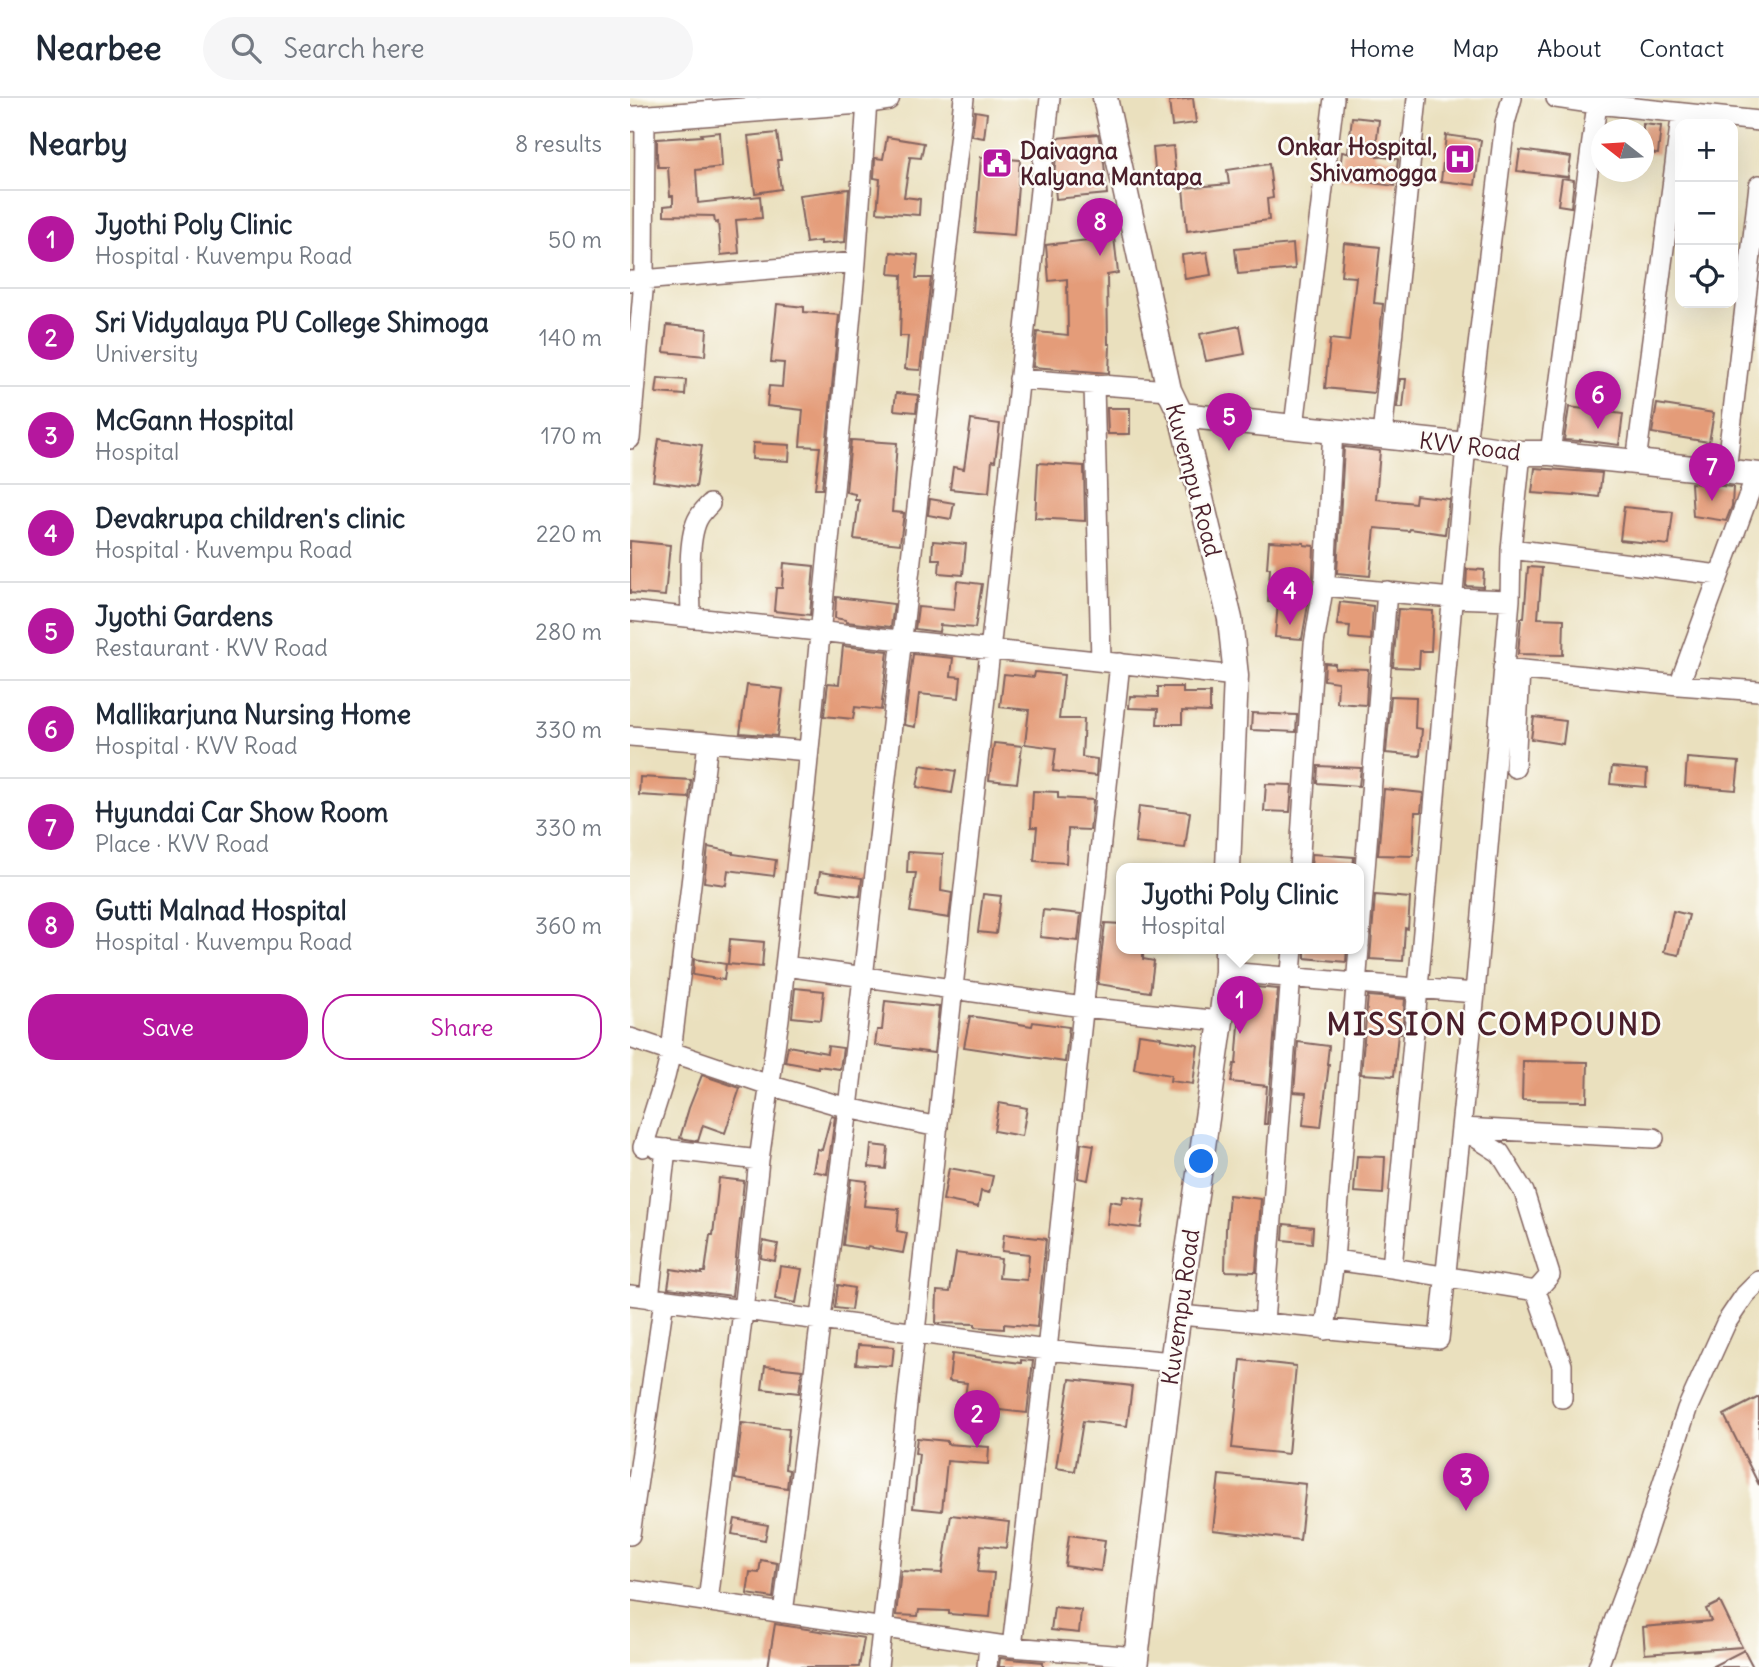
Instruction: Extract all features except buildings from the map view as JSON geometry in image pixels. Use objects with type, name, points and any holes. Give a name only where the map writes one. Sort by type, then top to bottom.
[{"type":"main road","name":"Kuvempu Road","points":[[1105,98],[1169,390],[1181,415],[1230,619],[1236,676],[1228,863]]},
{"type":"main road","points":[[637,119],[877,100]]},
{"type":"main road","name":"KVV Road","points":[[1181,415],[1466,444],[1521,453],[1550,453],[1758,475]]},
{"type":"main road","name":"Kuvempu Road","points":[[1136,1662],[1172,1362],[1221,1021],[1227,960]]},
{"type":"street","points":[[783,1613],[848,1108],[964,98]]},
{"type":"street","points":[[878,1667],[917,1334],[989,649],[1051,98]]},
{"type":"street","points":[[1294,426],[1334,98]]},
{"type":"street","points":[[1381,436],[1417,98]]},
{"type":"street","points":[[1392,1268],[1466,444],[1505,123],[1512,98]]},
{"type":"street","points":[[1556,98],[1675,120]]},
{"type":"street","points":[[708,1602],[805,790],[856,262],[877,100]]},
{"type":"street","points":[[1550,453],[1597,104]]},
{"type":"street","points":[[630,439],[637,281],[637,119]]},
{"type":"street","points":[[1738,121],[1759,121]]},
{"type":"street","points":[[1636,462],[1675,166]]},
{"type":"street","points":[[1726,472],[1759,186]]},
{"type":"street","points":[[637,281],[856,262]]},
{"type":"street","points":[[1019,379],[1169,390]]},
{"type":"street","points":[[1012,1647],[1083,1007],[1110,662],[1094,385]]},
{"type":"street","points":[[1299,863],[1314,644],[1324,586],[1333,430]]},
{"type":"street","points":[[1515,768],[1510,600],[1511,549],[1521,453]]},
{"type":"street","points":[[1679,685],[1758,475]]},
{"type":"street","points":[[691,618],[693,533],[698,519],[710,504]]},
{"type":"street","points":[[1511,549],[1719,575]]},
{"type":"street","points":[[1324,586],[1452,598],[1510,600]]},
{"type":"street","points":[[1364,883],[1387,591]]},
{"type":"street","points":[[630,611],[1236,676]]},
{"type":"street","points":[[1512,669],[1759,691]]},
{"type":"street","points":[[1179,1315],[1439,1339],[1512,669]]},
{"type":"street","points":[[630,737],[808,751]]},
{"type":"street","points":[[708,742],[671,1052],[665,1077],[636,1146],[759,1160]]},
{"type":"street","points":[[1264,1322],[1293,954]]},
{"type":"street","points":[[1325,1330],[1334,1261],[1358,954]]},
{"type":"street","points":[[1227,960],[1291,976],[1475,993]]},
{"type":"street","points":[[785,966],[1083,1007],[1221,1021]]},
{"type":"street","points":[[630,1038],[769,1085],[848,1108],[938,1127]]},
{"type":"street","points":[[1461,1128],[1654,1138]]},
{"type":"street","points":[[1461,1128],[1500,1153],[1524,1192],[1550,1275],[1536,1291]]},
{"type":"street","points":[[630,1535],[648,1298],[666,1149]]},
{"type":"street","points":[[1334,1261],[1536,1291]]},
{"type":"street","points":[[1598,1667],[1643,1543],[1687,1409],[1726,1323],[1745,1295],[1759,1281]]},
{"type":"street","points":[[1536,1291],[1562,1365],[1562,1398]]},
{"type":"street","points":[[648,1298],[1047,1350],[1172,1362]]},
{"type":"street","points":[[630,1590],[989,1644],[1136,1662]]},
{"type":"street","points":[[987,1667],[989,1644]]},
{"type":"place","name":"Onkar Hospital, Shivamogga","points":[[1460,159]]},
{"type":"place","name":"Daivagna Kalyana Mantapa","points":[[997,163]]},
{"type":"place","name":"Gutti Malnad Hospital","points":[[1100,256]]},
{"type":"place","name":"Mallikarjuna Nursing Home","points":[[1598,429]]},
{"type":"place","name":"Jyothi Gardens","points":[[1229,451]]},
{"type":"place","name":"Hyundai Car Show Room","points":[[1712,501]]},
{"type":"place","name":"Devakrupa children's clinic","points":[[1290,625]]},
{"type":"place","name":"Jyothi Poly Clinic","points":[[1240,1034]]},
{"type":"place","name":"Sri Vidyalaya PU College Shimoga","points":[[977,1448]]},
{"type":"place","name":"McGann Hospital","points":[[1466,1511]]},
{"type":"district","name":"MISSION COMPOUND","points":[[1495,1024]]}]
